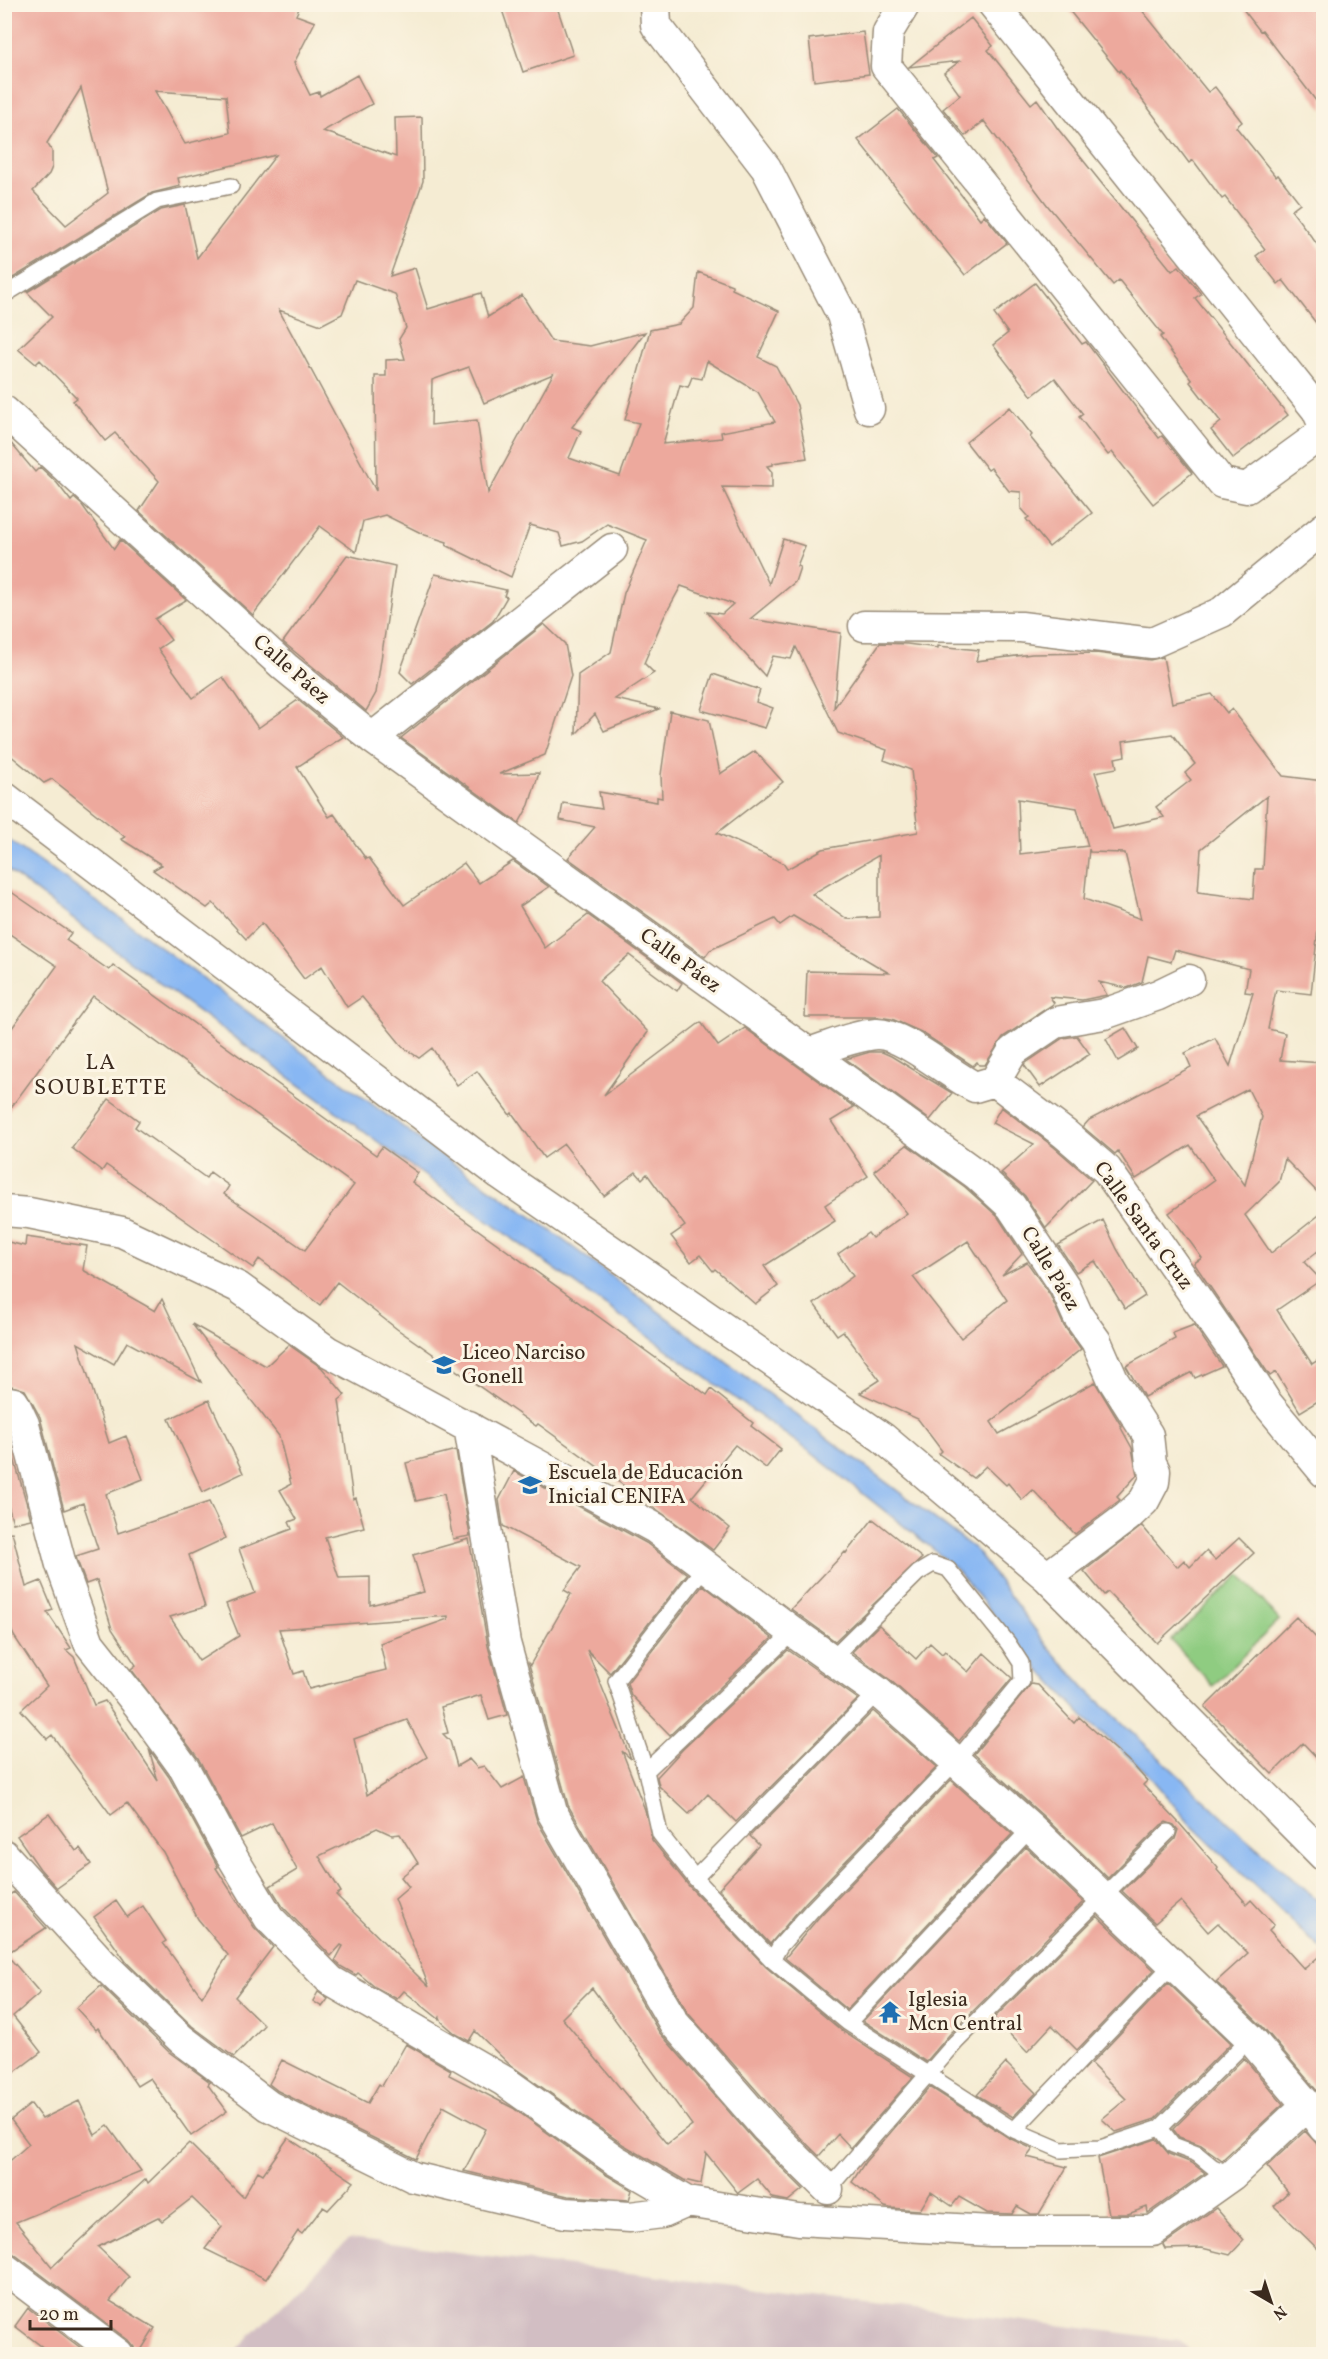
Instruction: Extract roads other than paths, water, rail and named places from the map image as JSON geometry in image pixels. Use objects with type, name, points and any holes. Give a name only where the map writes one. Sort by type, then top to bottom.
[{"type":"street","points":[[655,4],[656,25],[766,168],[842,315],[869,409]]},
{"type":"street","points":[[905,4],[888,32],[886,66],[1222,483],[1247,488],[1323,432]]},
{"type":"street","points":[[993,4],[1317,410],[1323,426]]},
{"type":"street","name":"Calle Páez","points":[[4,411],[285,667],[372,738],[976,1174],[1011,1206],[1065,1287],[1078,1316],[1096,1341],[1113,1380],[1148,1435],[1151,1463],[1155,1471],[1151,1492],[1127,1517],[1047,1578]]},
{"type":"street","points":[[864,626],[1021,627],[1152,643],[1222,612],[1323,528]]},
{"type":"street","points":[[372,738],[612,549]]},
{"type":"street","points":[[4,797],[500,1174],[883,1438],[1047,1578],[1323,1856]]},
{"type":"street","points":[[809,1053],[849,1038],[879,1034],[905,1043],[975,1086],[995,1081],[1013,1051],[1056,1022],[1104,1014],[1158,995],[1189,980]]},
{"type":"street","name":"Calle Santa Cruz","points":[[995,1081],[1065,1134],[1107,1170],[1230,1346],[1266,1402],[1323,1472]]},
{"type":"street","points":[[4,1211],[122,1232],[238,1287],[327,1351],[655,1528],[793,1632],[878,1692],[1031,1828],[1250,2038],[1315,2117],[1153,2231],[991,2231],[810,2220],[687,2202],[615,2160],[504,2081],[331,1981],[269,1918],[227,1848],[184,1768],[89,1643],[61,1565],[24,1424],[14,1403],[4,1401]]},
{"type":"street","points":[[469,1426],[505,1643],[552,1812],[674,2023],[766,2128],[828,2189]]},
{"type":"street","points":[[4,1855],[103,1964],[181,2039],[269,2106],[413,2177],[565,2213],[630,2217],[662,2213],[687,2202]]},
{"type":"street","points":[[4,2268],[118,2355]]},
{"type":"lane","points":[[4,295],[157,201],[231,186]]},
{"type":"lane","points":[[772,1960],[780,1946],[812,1910],[956,1762],[1022,1681],[1021,1663],[1008,1643],[948,1569],[933,1564],[918,1574],[831,1659]]},
{"type":"lane","points":[[706,1565],[616,1681],[646,1771],[660,1834],[695,1878],[772,1960],[848,2023],[1014,2130],[1061,2150],[1100,2148],[1160,2128],[1250,2038]]},
{"type":"lane","points":[[646,1771],[793,1632]]},
{"type":"lane","points":[[695,1878],[878,1692]]},
{"type":"lane","points":[[848,2023],[1031,1828]]},
{"type":"lane","points":[[828,2189],[927,2073],[1168,1832]]},
{"type":"lane","points":[[1014,2130],[1173,1964]]},
{"type":"lane","points":[[1160,2128],[1173,2145],[1197,2154],[1213,2167],[1232,2175]]},
{"type":"water","points":[[4,837],[132,926],[434,1150],[542,1224],[975,1549],[1048,1647],[1085,1688],[1241,1834],[1323,1905],[1323,1951],[1190,1824],[1145,1771],[1086,1719],[1029,1658],[957,1570],[934,1550],[813,1454],[436,1184],[5,868]]},
{"type":"place","name":"Liceo Narciso Gonell","points":[[444,1365]]},
{"type":"place","name":"Escuela de Educación Inicial CENIFA","points":[[530,1485]]},
{"type":"place","name":"Iglesia Mcn Central","points":[[890,2012]]},
{"type":"district","name":"LA SOUBLETTE","points":[[101,1076]]}]
